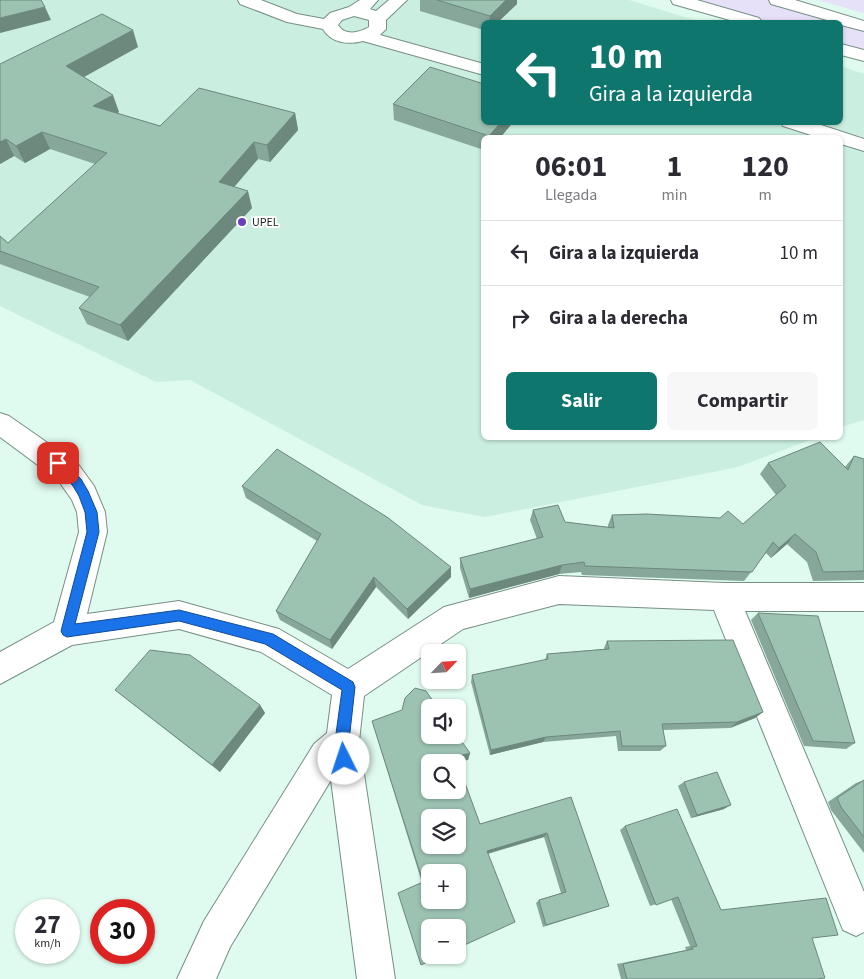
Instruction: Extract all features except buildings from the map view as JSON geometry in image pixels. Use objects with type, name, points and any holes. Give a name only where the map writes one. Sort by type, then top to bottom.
[{"type":"street","points":[[246,0],[293,18],[329,25]]},
{"type":"street","points":[[329,25],[337,15],[354,11],[370,0]]},
{"type":"street","points":[[377,19],[399,0]]},
{"type":"street","points":[[679,0],[746,20]]},
{"type":"street","points":[[776,0],[864,26]]},
{"type":"street","points":[[354,11],[372,14],[377,19],[379,24],[377,29],[364,36]]},
{"type":"street","points":[[329,25],[336,34],[354,37],[364,36],[481,69]]},
{"type":"street","points":[[843,50],[864,56]]},
{"type":"street","points":[[800,125],[834,135]]},
{"type":"street","points":[[843,138],[864,144]]},
{"type":"street","points":[[0,423],[68,472],[84,494],[91,512],[93,532],[67,631]]},
{"type":"street","points":[[376,979],[342,741],[349,687],[455,617],[559,590],[724,597],[864,597]]},
{"type":"street","points":[[724,597],[856,917]]},
{"type":"street","points":[[0,669],[67,631],[179,615],[268,639],[349,687]]},
{"type":"street","points":[[196,979],[217,934],[305,789],[326,756],[342,741]]},
{"type":"shaded area","name":"UPEL","points":[[0,0],[629,0],[694,20],[481,20],[481,125],[843,125],[843,67],[864,74],[864,420],[843,426],[843,135],[481,135],[481,440],[810,440],[738,467],[485,517],[422,505],[190,380],[156,382],[0,306]]},
{"type":"shaded area","points":[[679,0],[777,0],[864,26],[864,56],[843,50],[843,20],[746,20]]},
{"type":"shaded area","points":[[818,0],[864,0],[864,13]]},
{"type":"place","name":"UPEL","points":[[242,222]]},
{"type":"route","points":[[58,463],[77,482],[84,494],[91,512],[93,532],[67,631],[179,615],[268,639],[349,687],[342,741],[344,759]]}]
